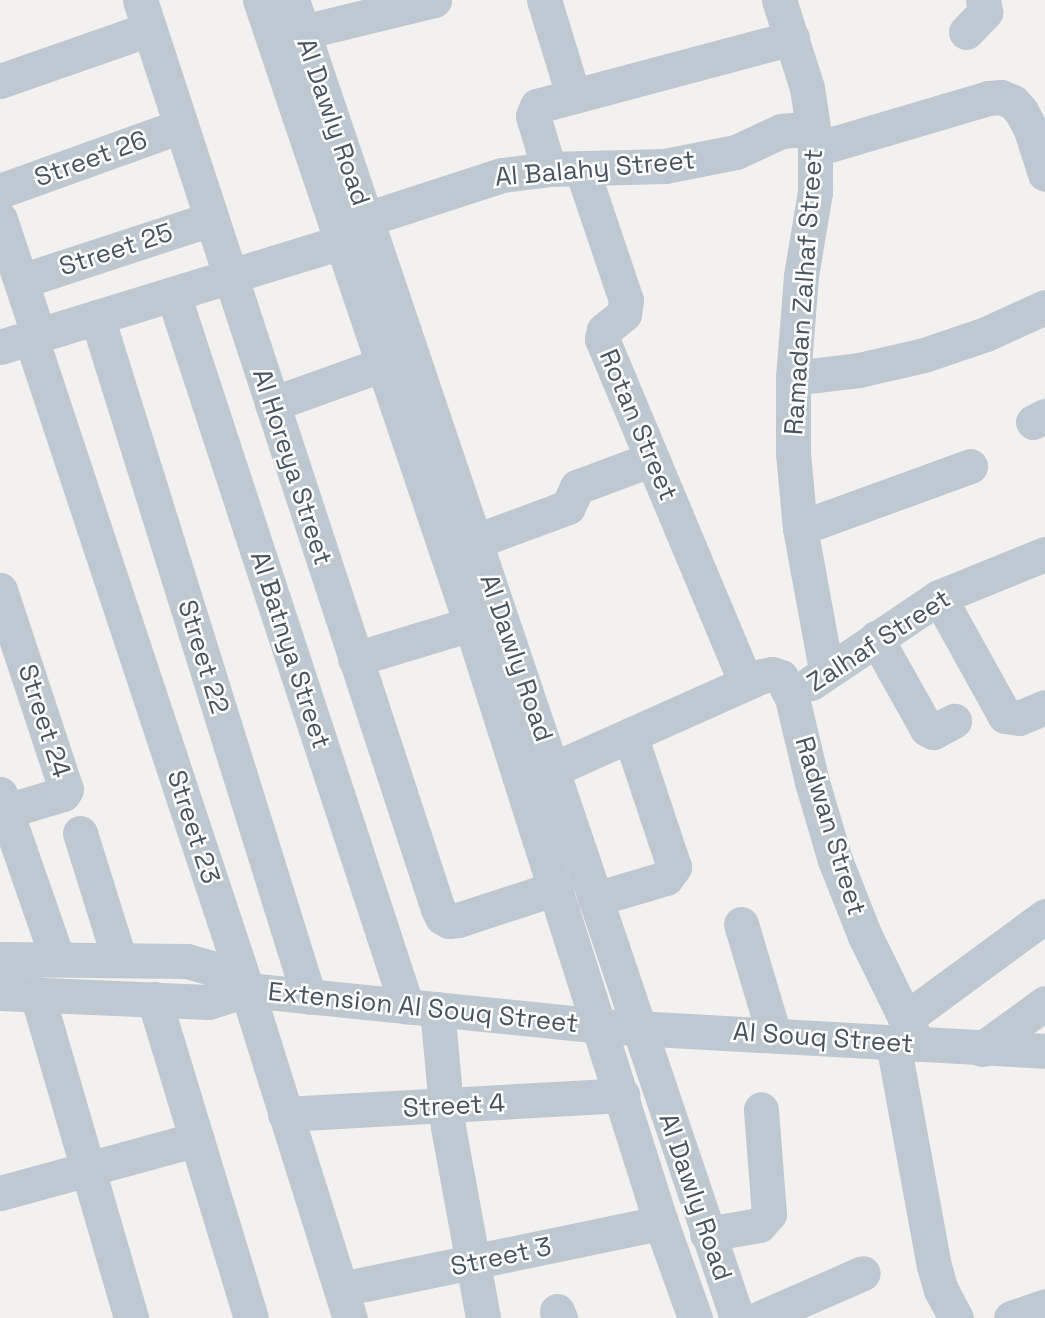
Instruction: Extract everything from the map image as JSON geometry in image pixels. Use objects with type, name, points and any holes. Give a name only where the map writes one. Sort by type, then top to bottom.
[{"type":"street","name":"Al Dawly Road","points":[[260,0],[348,230],[476,541],[737,1318]]},
{"type":"street","name":"Ramadan Zalhaf Street","points":[[779,0],[807,88],[814,138],[815,192],[801,276],[793,378],[793,453],[800,528],[826,670]]},
{"type":"street","points":[[966,33],[985,12],[983,0]]},
{"type":"street","points":[[297,16],[422,1]]},
{"type":"street","points":[[554,2],[573,95]]},
{"type":"street","points":[[0,81],[145,15]]},
{"type":"street","name":"Al Horeya Street","points":[[145,15],[438,909],[442,917],[449,921],[458,920],[556,888]]},
{"type":"street","name":"Al Dawly Road","points":[[297,16],[348,230],[384,364],[471,624],[661,1223],[695,1318]]},
{"type":"street","points":[[565,169],[533,110],[542,103],[792,38]]},
{"type":"street","name":"Al Balahy Street","points":[[23,340],[230,276],[479,180],[565,169],[651,167],[706,159],[736,152],[781,131],[814,138],[1001,97],[1013,102],[1038,124],[1044,167]]},
{"type":"street","name":"Street 26","points":[[0,191],[181,126]]},
{"type":"street","name":"Rotan Street","points":[[565,169],[626,300],[624,314],[604,330],[602,339],[746,683]]},
{"type":"street","name":"Street 23","points":[[0,219],[21,281],[23,340],[247,990],[346,1303]]},
{"type":"street","name":"Street 25","points":[[21,281],[211,219]]},
{"type":"street","name":"Al Batnya Street","points":[[173,294],[422,1008],[445,1107],[483,1318]]},
{"type":"street","points":[[793,378],[859,370],[923,355],[986,334],[1045,307]]},
{"type":"street","name":"Street 22","points":[[97,317],[309,997]]},
{"type":"street","points":[[272,404],[384,364]]},
{"type":"street","points":[[476,541],[568,507],[578,486],[652,459]]},
{"type":"street","points":[[800,528],[970,466]]},
{"type":"street","name":"Zalhaf Street","points":[[792,698],[826,670],[939,597],[1045,554]]},
{"type":"street","name":"Street 24","points":[[0,590],[66,789],[63,794],[3,803]]},
{"type":"street","points":[[939,597],[1005,716],[1019,718],[1043,712]]},
{"type":"street","points":[[355,659],[471,624]]},
{"type":"street","points":[[876,638],[926,729],[933,732],[954,721]]},
{"type":"street","name":"Radwan Street","points":[[746,683],[772,674],[781,677],[792,698],[835,860],[905,1036],[934,1266],[941,1290],[956,1318]]},
{"type":"street","points":[[554,769],[746,683]]},
{"type":"street","points":[[595,899],[666,878],[674,867],[630,735]]},
{"type":"street","points":[[3,803],[57,958]]},
{"type":"street","points":[[80,833],[119,958]]},
{"type":"street","points":[[905,1036],[1045,916]]},
{"type":"street","points":[[741,924],[774,1035]]},
{"type":"street","name":"Extension Al Souq Street","points":[[0,959],[119,958],[204,964],[234,979],[247,990]]},
{"type":"street","name":"Extension Al Souq Street","points":[[0,993],[208,1002],[247,990],[600,1026]]},
{"type":"street","points":[[37,994],[131,1318]]},
{"type":"street","points":[[154,999],[251,1318]]},
{"type":"street","points":[[982,1049],[1045,1003]]},
{"type":"street","name":"Al Souq Street","points":[[600,1026],[774,1035],[905,1036],[982,1049],[1045,1051]]},
{"type":"street","name":"Street 4","points":[[285,1114],[622,1095]]},
{"type":"street","points":[[707,1234],[759,1225],[769,1214],[761,1109]]},
{"type":"street","points":[[0,1194],[197,1139]]},
{"type":"street","name":"Street 3","points":[[346,1303],[474,1263],[661,1223]]},
{"type":"street","points":[[760,1318],[863,1273]]},
{"type":"street","points":[[1011,1318],[1045,1306]]}]
